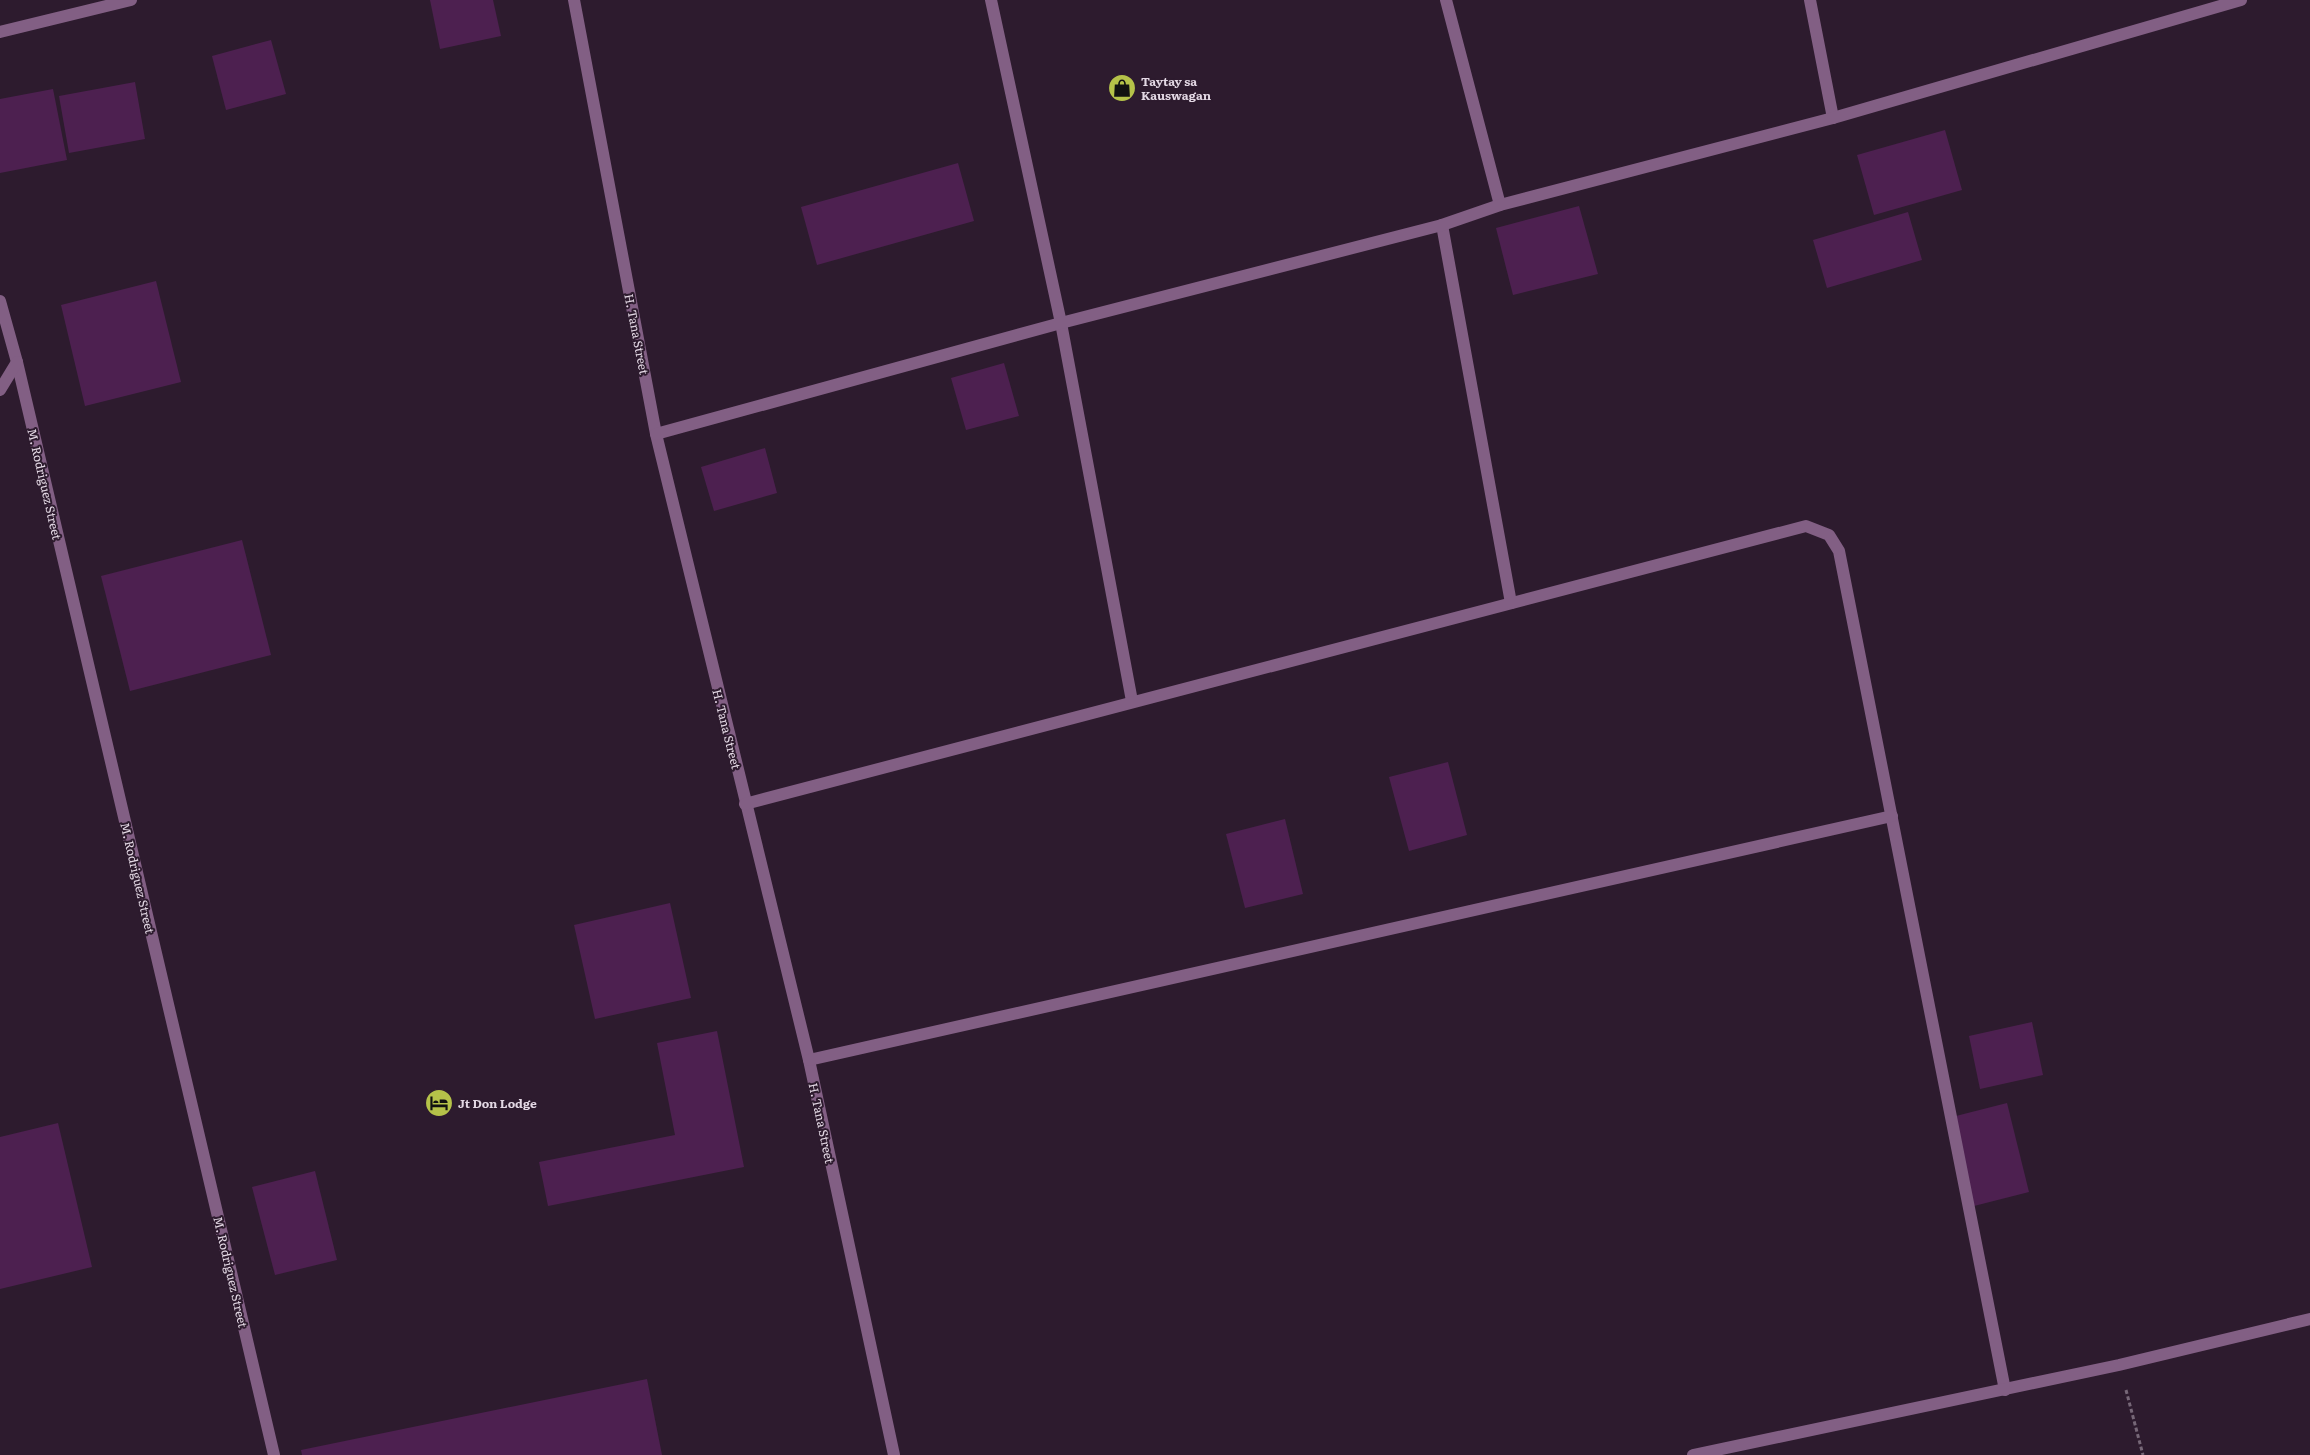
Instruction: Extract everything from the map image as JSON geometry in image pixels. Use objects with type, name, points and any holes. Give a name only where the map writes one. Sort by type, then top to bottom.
[{"type":"street","points":[[0,32],[131,0]]},
{"type":"street","name":"H. Tana Street","points":[[574,0],[656,434],[809,1060],[894,1455]]},
{"type":"street","points":[[990,0],[1061,323],[1132,701]]},
{"type":"street","points":[[1446,0],[1500,204]]},
{"type":"street","points":[[1810,0],[1833,118]]},
{"type":"street","points":[[656,434],[1061,323],[1442,225],[1500,204],[1833,118],[2241,0]]},
{"type":"street","points":[[1442,225],[1511,603]]},
{"type":"street","name":"M. Rodriguez Street","points":[[0,301],[17,362],[274,1455]]},
{"type":"street","points":[[0,390],[17,362]]},
{"type":"street","points":[[745,804],[1132,701],[1806,526],[1829,535],[1839,551],[2005,1390]]},
{"type":"street","points":[[809,1060],[1892,816]]},
{"type":"street","points":[[1693,1455],[2119,1365],[2310,1319]]},
{"type":"path","points":[[2119,1365],[2143,1455]]},
{"type":"building","points":[[430,0],[493,0],[501,36],[440,49]]},
{"type":"building","points":[[271,40],[286,94],[226,110],[212,56]]},
{"type":"building","points":[[135,82],[145,139],[69,153],[59,96]]},
{"type":"building","points":[[53,89],[67,160],[0,173],[0,99]]},
{"type":"building","points":[[1945,130],[1962,190],[1874,215],[1857,155]]},
{"type":"building","points":[[958,163],[974,221],[817,265],[801,207]]},
{"type":"building","points":[[1579,206],[1598,274],[1513,295],[1496,228]]},
{"type":"building","points":[[1908,212],[1922,260],[1827,288],[1813,240]]},
{"type":"building","points":[[156,281],[181,382],[85,406],[61,305]]},
{"type":"building","points":[[1004,363],[1019,416],[966,430],[951,378]]},
{"type":"building","points":[[765,448],[777,493],[714,511],[701,467]]},
{"type":"building","points":[[242,540],[271,655],[130,691],[101,576]]},
{"type":"building","points":[[1448,762],[1467,835],[1409,851],[1389,777]]},
{"type":"building","points":[[1285,819],[1303,894],[1245,908],[1226,834]]},
{"type":"building","points":[[670,903],[691,998],[595,1019],[574,925]]},
{"type":"building","points":[[2032,1022],[2043,1075],[1980,1089],[1969,1036]]},
{"type":"building","points":[[717,1031],[744,1167],[548,1206],[539,1162],[675,1135],[657,1043]]},
{"type":"building","points":[[2007,1103],[2029,1192],[1974,1206],[1952,1117]]},
{"type":"building","points":[[58,1123],[92,1267],[0,1289],[0,1137]]},
{"type":"building","points":[[315,1171],[337,1260],[275,1275],[252,1187]]},
{"type":"building","points":[[647,1379],[662,1455],[302,1455],[301,1450]]},
{"type":"place","name":"Taytay sa Kauswagan","points":[[1122,88]]},
{"type":"place","name":"Jt Don Lodge","points":[[439,1103]]}]
